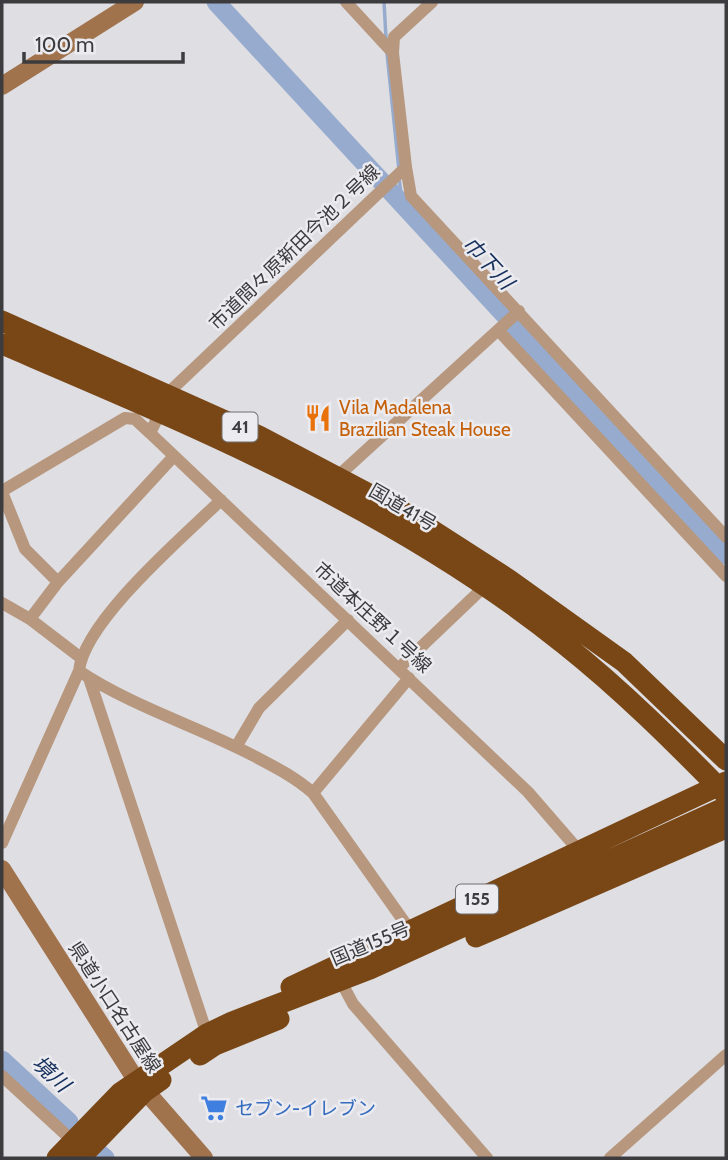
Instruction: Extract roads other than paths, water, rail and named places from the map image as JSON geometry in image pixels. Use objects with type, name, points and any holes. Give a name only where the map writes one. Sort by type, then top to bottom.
[{"type":"highway","name":"国道41号","points":[[2,321],[164,402],[416,541],[485,586],[563,643],[724,788]]},
{"type":"highway","name":"国道41号","points":[[2,344],[259,436],[338,476],[468,552],[586,634],[624,663],[726,760]]},
{"type":"highway","name":"155","points":[[232,1022],[285,990],[410,930],[724,788]]},
{"type":"highway","name":"国道155号","points":[[57,1158],[82,1153],[120,1093],[140,1086],[215,1045],[379,974],[434,944],[726,807]]},
{"type":"highway","name":"国道155号","points":[[140,1086],[207,1034],[232,1022],[434,944],[726,816]]},
{"type":"highway","name":"155","points":[[379,974],[440,953],[726,828]]},
{"type":"main road","points":[[2,86],[135,2]]},
{"type":"main road","name":"県道小口名古屋線","points":[[2,869],[140,1086],[204,1158]]},
{"type":"street","points":[[346,2],[393,53]]},
{"type":"street","points":[[393,53],[394,37],[432,2]]},
{"type":"street","name":"市道間々原新田今池２号線","points":[[164,402],[405,167],[393,53]]},
{"type":"street","points":[[405,167],[411,196],[726,537]]},
{"type":"street","points":[[338,476],[519,312]]},
{"type":"street","points":[[498,330],[726,576]]},
{"type":"street","points":[[150,433],[164,402]]},
{"type":"street","name":"市道本庄野１号線","points":[[2,491],[125,418],[132,417],[528,792],[580,852]]},
{"type":"street","points":[[30,619],[58,582],[174,456]]},
{"type":"street","points":[[2,491],[25,549],[58,582]]},
{"type":"street","points":[[2,843],[83,669],[99,625],[150,568],[221,500]]},
{"type":"street","points":[[399,668],[485,586]]},
{"type":"street","points":[[2,603],[30,619],[83,669],[296,778],[313,793],[410,930]]},
{"type":"street","points":[[236,747],[259,708],[348,620]]},
{"type":"street","points":[[83,669],[207,1034]]},
{"type":"street","points":[[313,793],[409,678]]},
{"type":"street","points":[[345,989],[353,1004],[487,1158]]},
{"type":"street","points":[[610,1158],[726,1055]]},
{"type":"street","points":[[2,1076],[82,1153]]},
{"type":"waterway","name":"巾下川","points":[[216,2],[726,555]]},
{"type":"waterway","points":[[384,2],[386,38]]},
{"type":"waterway","points":[[387,53],[399,170]]},
{"type":"waterway","points":[[399,178],[402,202]]},
{"type":"waterway","name":"境川","points":[[2,1060],[69,1122]]},
{"type":"waterway","name":"境川","points":[[99,1153],[105,1158]]},
{"type":"place","name":"Vila Madalena Brazilian Steak House","points":[[318,418]]},
{"type":"place","name":"セブン-イレブン","points":[[214,1108]]}]
